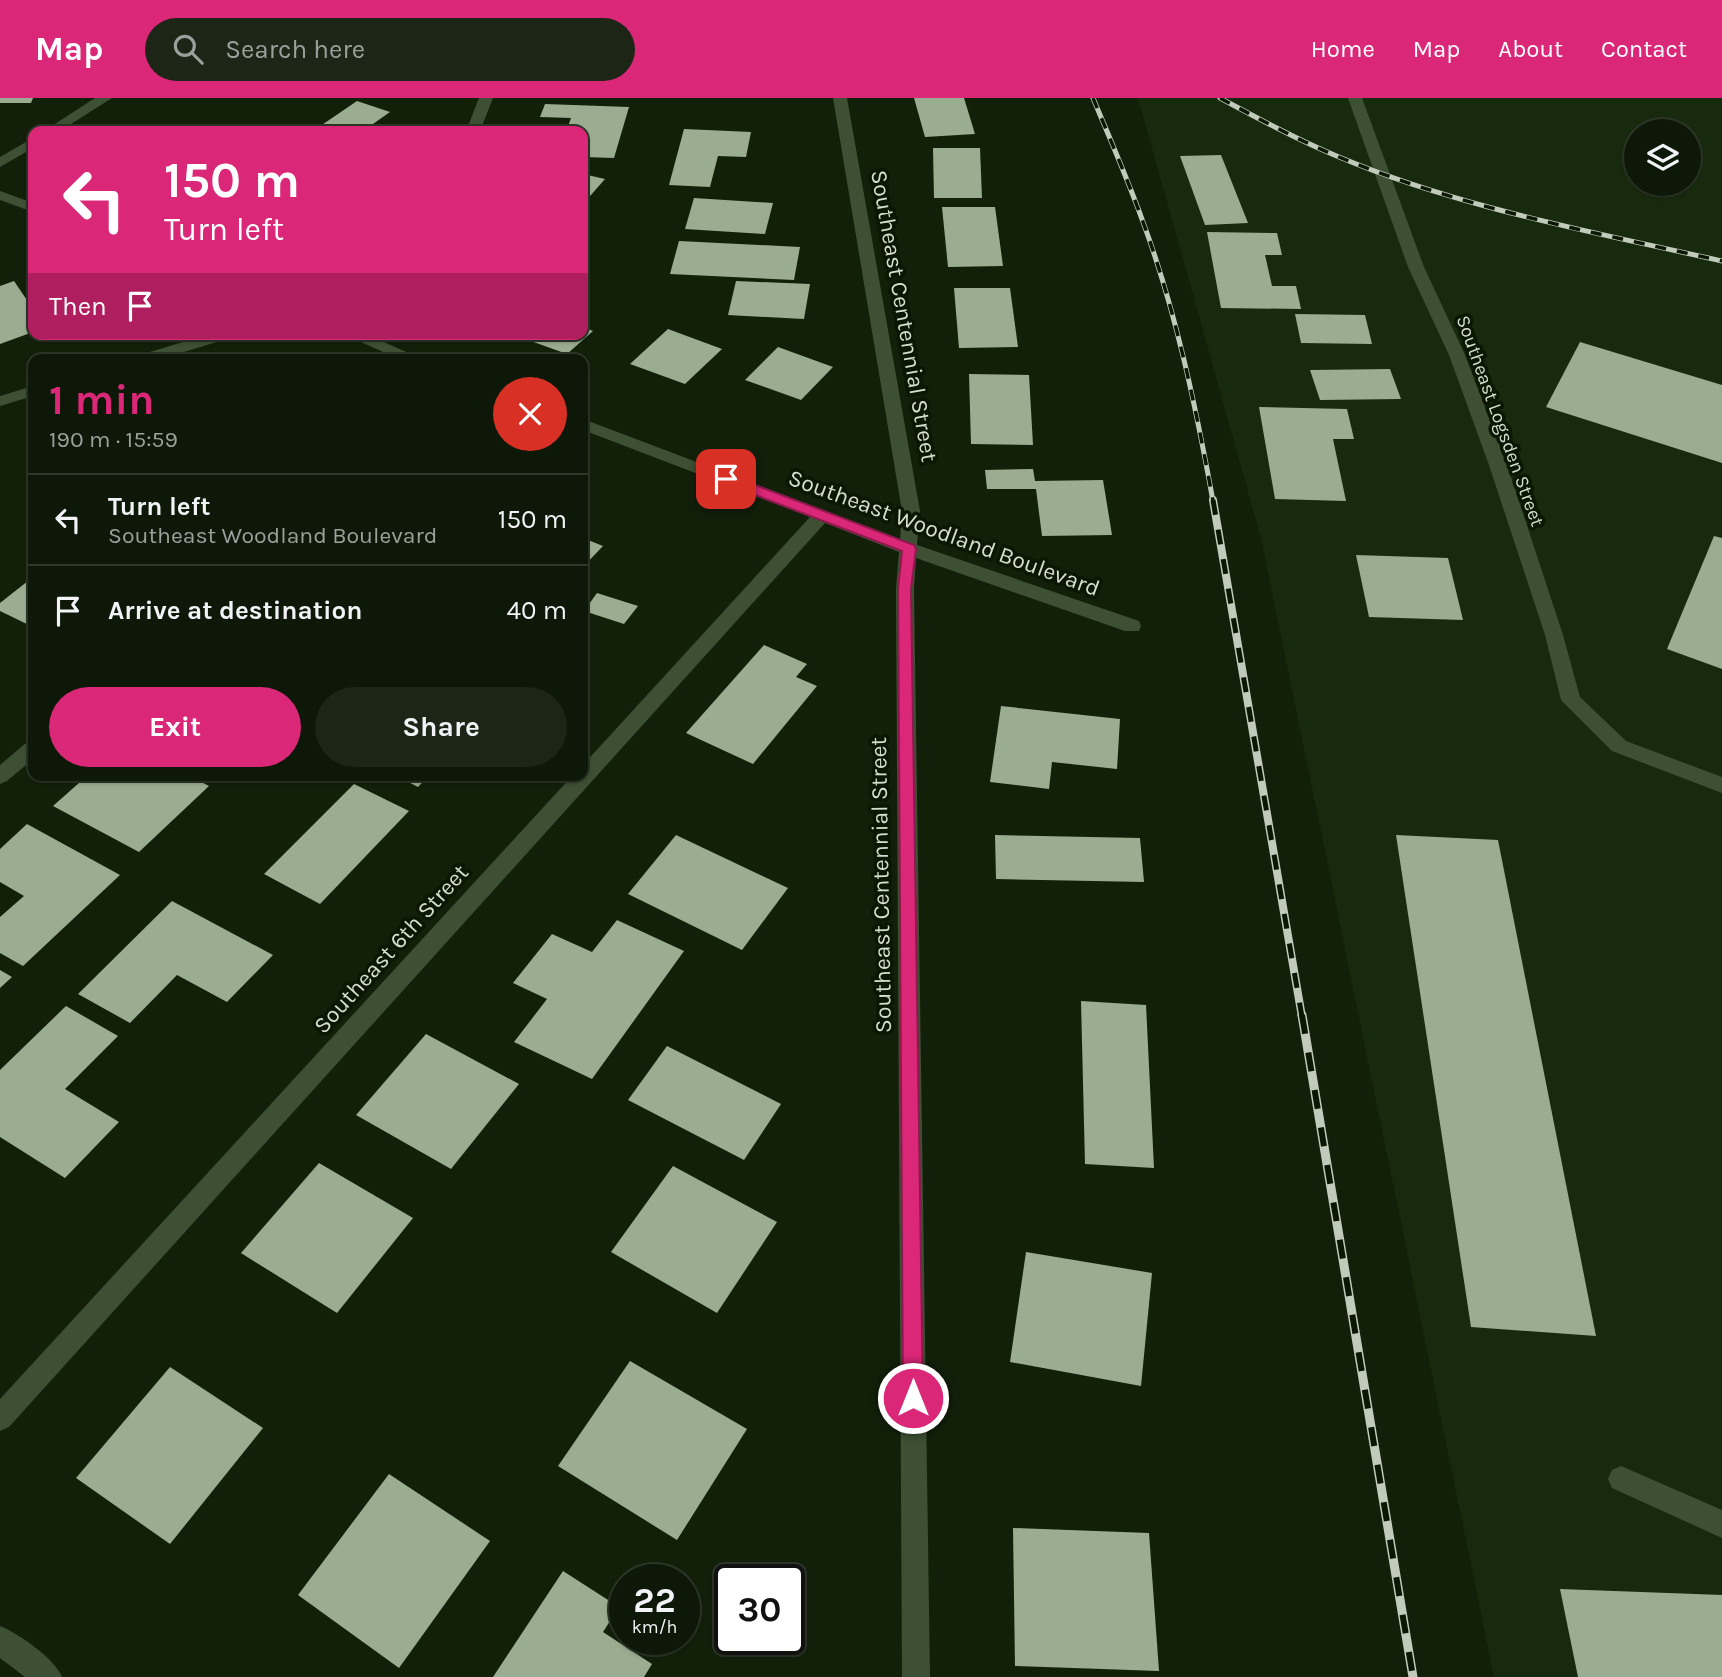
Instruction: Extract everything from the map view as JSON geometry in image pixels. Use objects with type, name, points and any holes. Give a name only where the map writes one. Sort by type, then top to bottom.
[{"type":"street","points":[[59,126],[105,98]]},
{"type":"street","points":[[475,126],[486,98]]},
{"type":"street","name":"Southeast Centennial Street","points":[[840,98],[911,511],[905,589],[916,1677]]},
{"type":"street","name":"Southeast Logsden Street","points":[[1355,98],[1416,267],[1457,355],[1493,453],[1554,635],[1572,700],[1619,746],[1722,785]]},
{"type":"street","points":[[0,163],[28,145]]},
{"type":"street","points":[[0,195],[28,206]]},
{"type":"street","points":[[161,354],[207,340]]},
{"type":"street","points":[[366,340],[401,354]]},
{"type":"street","points":[[0,401],[28,393]]},
{"type":"street","name":"Southeast Woodland Boulevard","points":[[588,426],[909,549],[1132,626]]},
{"type":"street","name":"Southeast 6th Street","points":[[588,772],[822,515]]},
{"type":"street","points":[[0,776],[28,752]]},
{"type":"street","name":"Southeast 6th Street","points":[[0,1418],[580,781]]},
{"type":"street","points":[[1621,1479],[1722,1524]]},
{"type":"street","points":[[0,1640],[48,1677]]},
{"type":"shaded area","points":[[1138,98],[1722,98],[1722,1677],[1494,1677],[1261,538]]},
{"type":"building","points":[[0,98],[33,98],[31,103],[0,103]]},
{"type":"building","points":[[914,98],[964,98],[975,134],[925,137]]},
{"type":"building","points":[[357,101],[390,112],[370,126],[320,126]]},
{"type":"building","points":[[545,104],[629,107],[614,158],[588,157],[588,126],[568,126],[571,118],[540,117]]},
{"type":"building","points":[[684,129],[751,132],[746,157],[718,156],[710,187],[669,185]]},
{"type":"building","points":[[933,148],[980,148],[982,198],[934,198]]},
{"type":"building","points":[[1221,155],[1248,223],[1205,225],[1180,156]]},
{"type":"building","points":[[588,175],[605,179],[588,198]]},
{"type":"building","points":[[694,198],[773,203],[765,234],[685,229]]},
{"type":"building","points":[[942,207],[995,207],[1003,266],[948,267]]},
{"type":"building","points":[[1207,232],[1277,233],[1282,255],[1265,255],[1272,286],[1296,286],[1301,309],[1221,308]]},
{"type":"building","points":[[679,241],[800,247],[794,280],[670,274]]},
{"type":"building","points":[[14,281],[28,302],[28,334],[0,344],[0,286]]},
{"type":"building","points":[[736,281],[810,284],[804,319],[728,315]]},
{"type":"building","points":[[954,288],[1010,288],[1018,347],[959,348]]},
{"type":"building","points":[[1295,314],[1365,315],[1372,344],[1301,343]]},
{"type":"building","points":[[668,329],[722,349],[685,384],[630,364]]},
{"type":"building","points":[[528,340],[583,340],[567,354]]},
{"type":"building","points":[[1580,342],[1722,385],[1722,463],[1546,407]]},
{"type":"building","points":[[778,347],[833,367],[801,400],[745,380]]},
{"type":"building","points":[[1390,369],[1401,399],[1320,400],[1310,370]]},
{"type":"building","points":[[969,374],[1029,375],[1033,445],[971,444]]},
{"type":"building","points":[[1259,407],[1347,409],[1354,439],[1333,439],[1346,501],[1275,499]]},
{"type":"building","points":[[1033,469],[1035,481],[1103,480],[1112,535],[1042,536],[1036,489],[987,489],[985,470]]},
{"type":"building","points":[[1714,536],[1722,538],[1722,669],[1667,649]]},
{"type":"building","points":[[588,540],[603,546],[588,562]]},
{"type":"building","points":[[1356,555],[1448,558],[1463,620],[1369,617]]},
{"type":"building","points":[[28,581],[28,625],[0,611],[0,603]]},
{"type":"building","points":[[597,593],[638,606],[624,624],[588,612],[588,605]]},
{"type":"building","points":[[764,645],[807,664],[796,677],[817,686],[753,764],[686,733]]},
{"type":"building","points":[[1001,706],[1120,719],[1117,769],[1052,762],[1049,789],[990,782]]},
{"type":"building","points":[[81,781],[199,781],[209,786],[139,852],[53,806]]},
{"type":"building","points":[[406,781],[424,781],[418,787]]},
{"type":"building","points":[[354,784],[409,811],[320,904],[264,874]]},
{"type":"building","points":[[27,824],[120,875],[23,966],[0,953],[0,917],[24,896],[0,882],[0,849]]},
{"type":"building","points":[[676,835],[788,888],[742,950],[628,894]]},
{"type":"building","points":[[995,835],[1140,838],[1144,882],[996,879]]},
{"type":"building","points":[[1396,835],[1498,840],[1596,1336],[1471,1327]]},
{"type":"building","points":[[172,901],[273,955],[227,1002],[177,975],[130,1023],[78,994]]},
{"type":"building","points":[[617,920],[684,951],[592,1079],[514,1042],[547,999],[513,983],[552,934],[592,952]]},
{"type":"building","points":[[0,970],[12,977],[0,988]]},
{"type":"building","points":[[1081,1001],[1146,1005],[1154,1168],[1085,1164]]},
{"type":"building","points":[[66,1006],[118,1036],[65,1089],[119,1122],[65,1178],[0,1137],[0,1070]]},
{"type":"building","points":[[426,1034],[519,1084],[451,1169],[356,1115]]},
{"type":"building","points":[[667,1046],[781,1104],[744,1160],[628,1100]]},
{"type":"building","points":[[319,1163],[413,1218],[337,1313],[241,1253]]},
{"type":"building","points":[[673,1166],[777,1222],[717,1313],[611,1252]]},
{"type":"building","points":[[1026,1252],[1152,1273],[1141,1386],[1010,1362]]},
{"type":"building","points":[[630,1361],[747,1429],[677,1540],[558,1466]]},
{"type":"building","points":[[170,1367],[263,1428],[170,1544],[76,1478]]},
{"type":"building","points":[[389,1474],[490,1541],[399,1668],[298,1595]]},
{"type":"building","points":[[1013,1528],[1149,1533],[1159,1671],[1015,1666]]},
{"type":"building","points":[[563,1571],[609,1601],[609,1623],[603,1632],[609,1636],[609,1655],[638,1655],[652,1664],[644,1677],[493,1677]]},
{"type":"building","points":[[1560,1589],[1722,1595],[1722,1677],[1578,1677]]},
{"type":"railway","points":[[1093,98],[1155,256],[1192,395],[1213,501]]},
{"type":"railway","points":[[1220,98],[1324,150],[1432,191],[1576,229],[1722,261]]},
{"type":"railway","points":[[1213,500],[1302,1017]]},
{"type":"railway","points":[[1302,1015],[1413,1677]]},
{"type":"route","points":[[726,479],[909,549],[905,589],[913,1398]]}]
